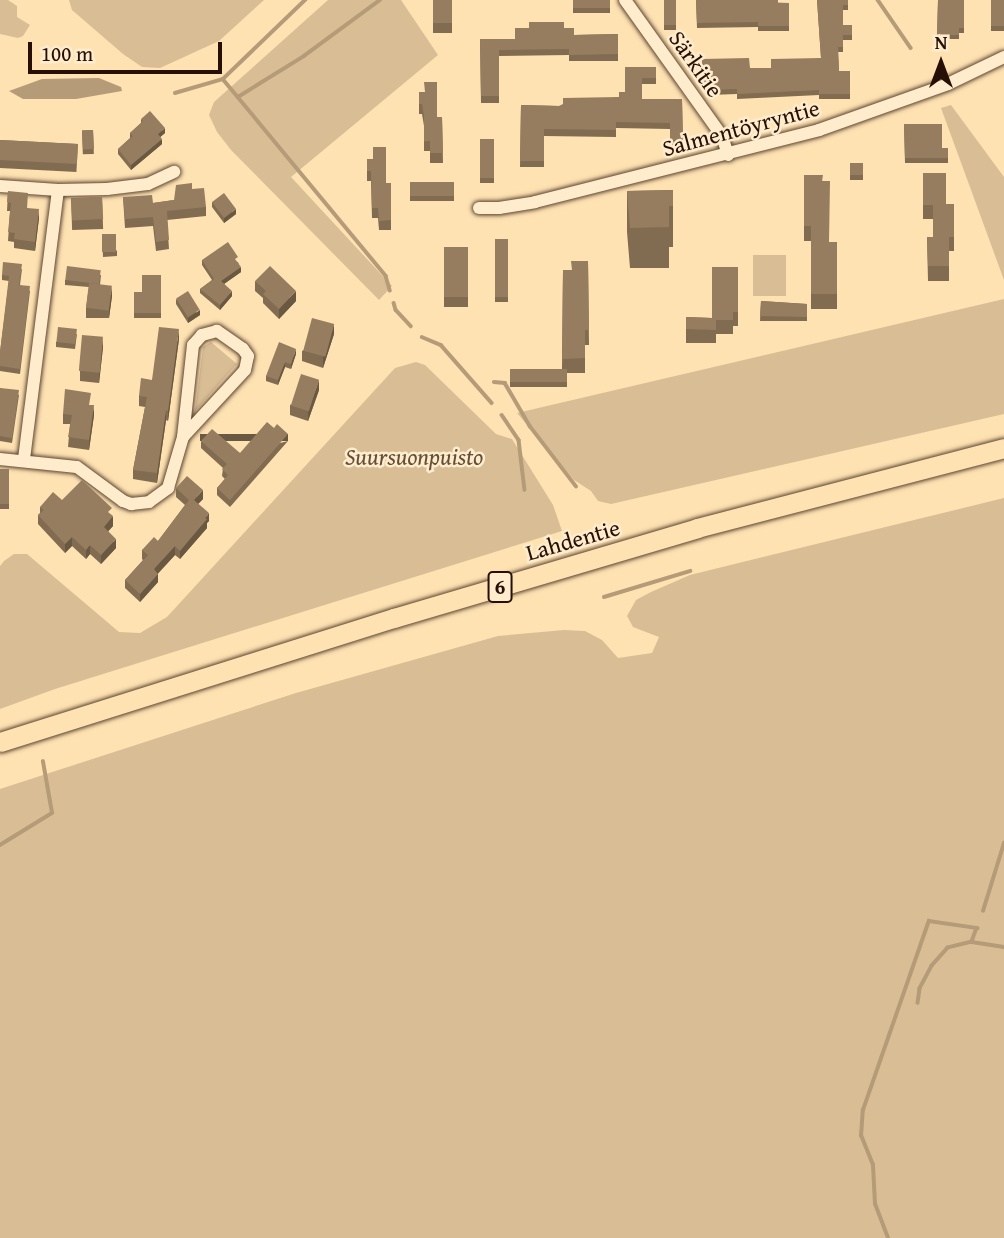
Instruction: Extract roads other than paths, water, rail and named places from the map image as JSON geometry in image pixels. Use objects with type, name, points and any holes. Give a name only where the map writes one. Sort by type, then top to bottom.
[{"type":"highway","name":"Lahdentie","points":[[0,743],[394,618],[697,528],[1004,448]]},
{"type":"street","name":"Särkitie","points":[[625,0],[722,136],[728,155]]},
{"type":"street","name":"Salmentöyryntie","points":[[479,208],[499,208],[535,202],[728,155],[870,113],[948,84],[1004,57]]},
{"type":"street","points":[[0,186],[58,190],[133,187],[159,180],[174,172]]},
{"type":"street","points":[[24,459],[58,190]]},
{"type":"street","points":[[0,459],[24,459],[77,467],[123,501],[140,504],[149,502],[167,488],[183,437],[193,345],[202,335],[217,331],[243,349],[248,363],[246,369],[183,437]]},
{"type":"waterway","points":[[175,93],[223,79],[305,0]]},
{"type":"waterway","points":[[223,79],[238,97],[304,56],[380,0]]},
{"type":"waterway","points":[[878,0],[911,48]]},
{"type":"waterway","points":[[238,97],[386,276],[390,290]]},
{"type":"waterway","points":[[394,303],[396,310],[411,326]]},
{"type":"waterway","points":[[422,337],[441,345],[492,403]]},
{"type":"waterway","points":[[494,382],[505,383],[530,426],[576,486]]},
{"type":"waterway","points":[[502,415],[519,440],[525,490]]},
{"type":"waterway","points":[[604,597],[690,571]]},
{"type":"waterway","points":[[0,845],[52,813],[43,762]]},
{"type":"waterway","points":[[983,911],[1004,843]]},
{"type":"waterway","points":[[888,1238],[875,1204],[873,1165],[861,1136],[863,1110],[929,921],[977,928],[972,942],[948,948],[932,966],[920,989],[918,1003]]},
{"type":"waterway","points":[[972,942],[1004,947]]},
{"type":"park label","name":"Suursuonpuisto","points":[[414,457]]}]
